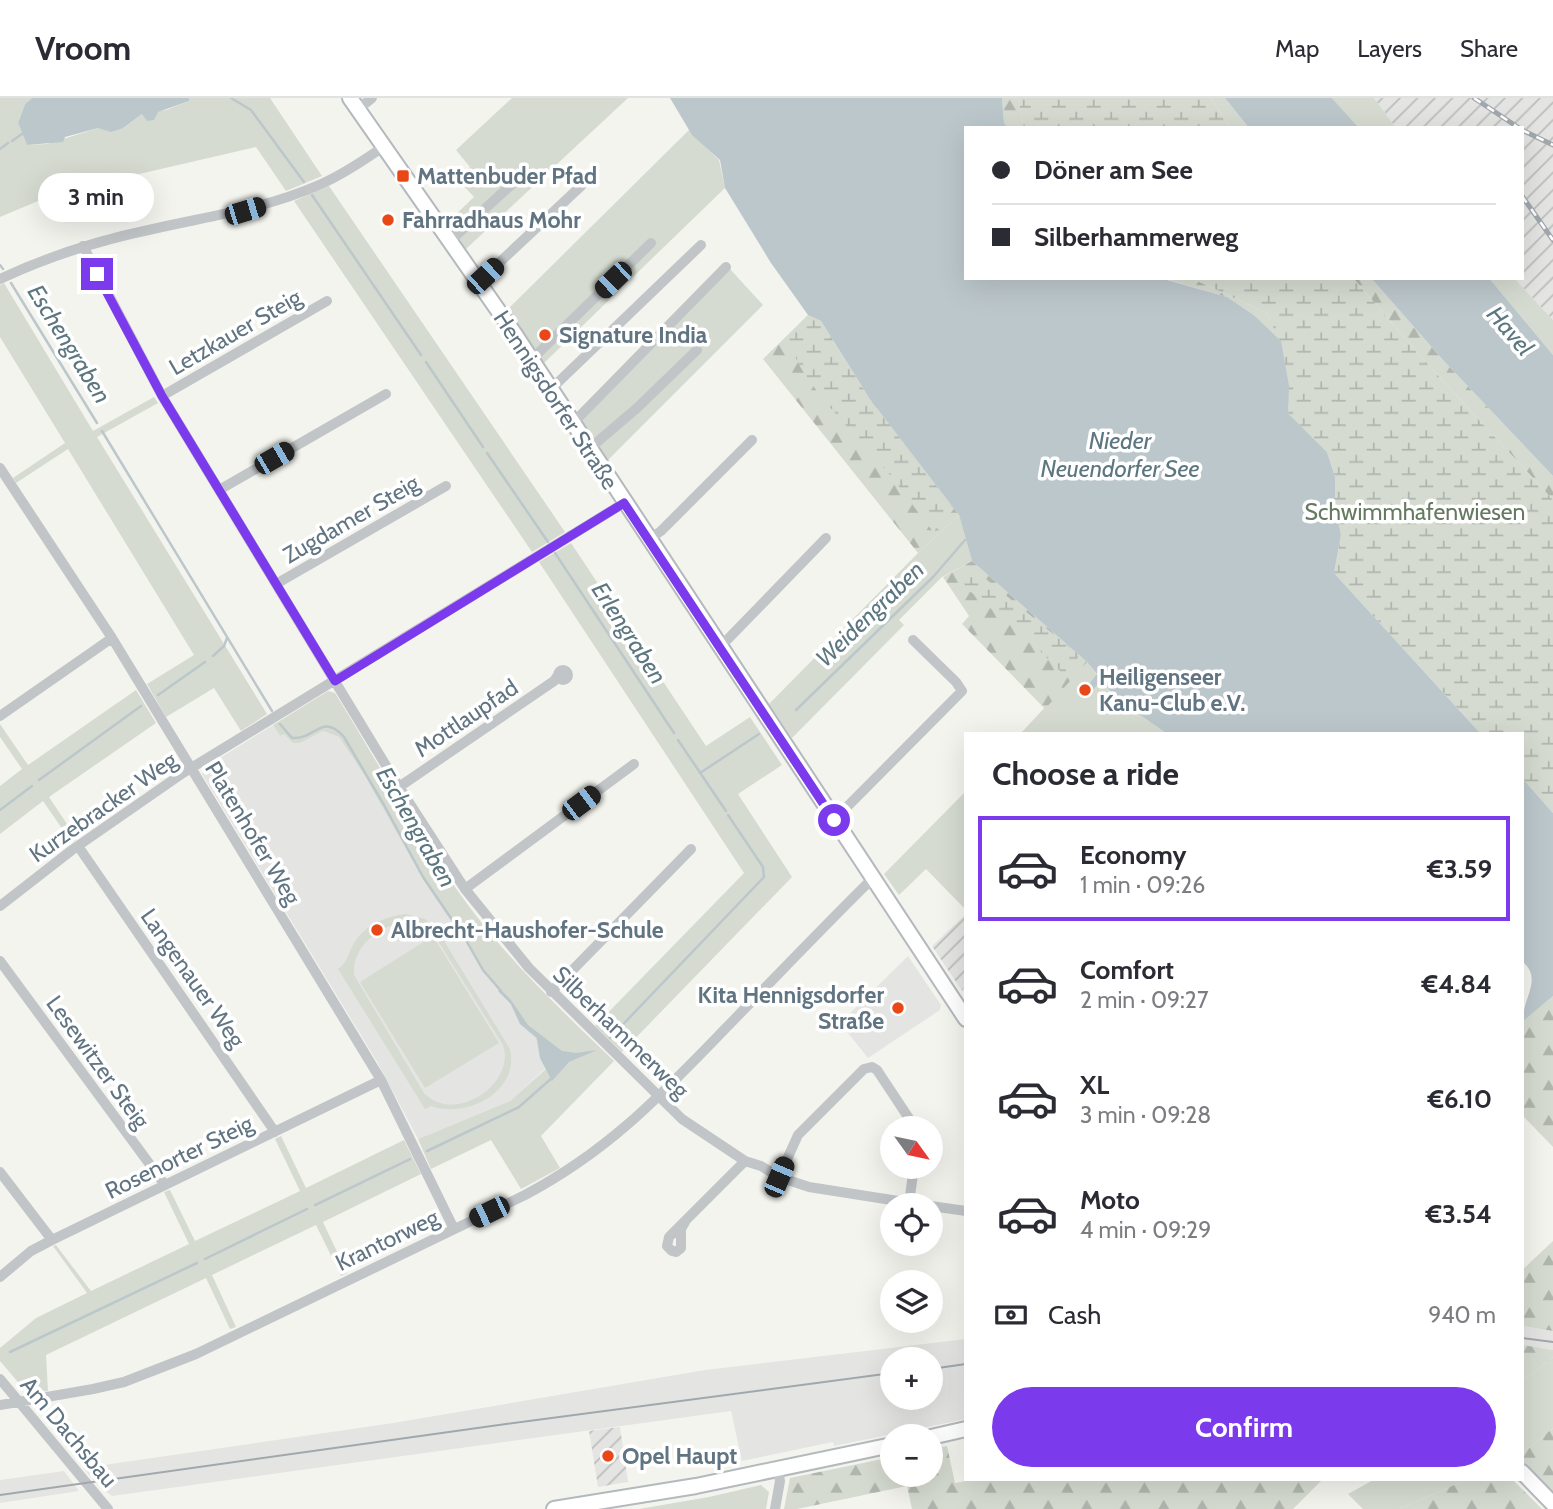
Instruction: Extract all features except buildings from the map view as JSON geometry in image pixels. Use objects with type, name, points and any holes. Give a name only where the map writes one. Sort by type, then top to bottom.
[{"type":"main road","name":"Hennigsdorfer Straße","points":[[354,103],[531,360],[964,1016]]},
{"type":"main road","points":[[943,1434],[964,1429]]},
{"type":"main road","points":[[554,1509],[696,1486],[880,1448]]},
{"type":"main road","points":[[1524,1474],[1553,1504]]},
{"type":"street","points":[[354,103],[372,98]]},
{"type":"street","points":[[0,278],[83,246],[245,211],[270,203],[331,179],[383,147]]},
{"type":"street","points":[[450,241],[526,171]]},
{"type":"street","points":[[477,281],[582,186]]},
{"type":"street","points":[[531,360],[651,243]]},
{"type":"street","points":[[550,390],[701,245]]},
{"type":"street","name":"Silberhammerweg","points":[[83,246],[162,396],[399,787],[465,889],[507,944],[551,992],[693,1127],[745,1161],[761,1166],[779,1177],[831,1192],[880,1199]]},
{"type":"street","points":[[572,424],[726,267]]},
{"type":"street","name":"Letzkauer Steig","points":[[162,396],[327,301]]},
{"type":"street","points":[[589,449],[637,408],[697,349]]},
{"type":"street","points":[[219,490],[386,394]]},
{"type":"street","points":[[648,540],[661,531],[752,440]]},
{"type":"street","name":"Platenhofer Weg","points":[[0,468],[112,638],[381,1080],[454,1229]]},
{"type":"street","name":"Zugdamer Steig","points":[[276,584],[446,486]]},
{"type":"street","name":"Kurzebracker Weg","points":[[0,906],[78,846],[191,768],[624,503]]},
{"type":"street","points":[[718,645],[728,639],[827,538]]},
{"type":"street","points":[[0,716],[112,638]]},
{"type":"street","points":[[834,820],[962,691],[913,640]]},
{"type":"street","name":"Mottlaupfad","points":[[399,787],[558,678]]},
{"type":"street","points":[[465,889],[634,764]]},
{"type":"street","name":"Langenauer Weg","points":[[78,846],[275,1132]]},
{"type":"street","points":[[551,992],[691,849]]},
{"type":"street","name":"Krantorweg","points":[[0,1405],[124,1382],[196,1354],[525,1195],[584,1160],[659,1097],[872,879]]},
{"type":"street","name":"Lesewitzer Steig","points":[[0,961],[165,1185]]},
{"type":"street","points":[[779,1177],[798,1135],[864,1069],[872,1067],[877,1070],[907,1116]]},
{"type":"street","name":"Rosenorter Steig","points":[[0,1277],[31,1251],[52,1240],[381,1080]]},
{"type":"street","points":[[685,1223],[745,1161]]},
{"type":"street","points":[[0,1172],[52,1240]]},
{"type":"street","name":"Silberhammerweg","points":[[943,1208],[964,1211]]},
{"type":"street","name":"Am Dachsbau","points":[[0,1379],[108,1509]]},
{"type":"street","points":[[775,1509],[780,1481],[778,1469]]},
{"type":"shaded area","points":[[1374,98],[1553,98],[1553,320],[1516,280],[1524,280],[1524,126],[1395,126]]},
{"type":"shaded area","name":"Albrecht-Haushofer-Schule","points":[[273,725],[280,736],[284,733],[289,739],[307,739],[323,731],[339,737],[363,773],[423,879],[462,935],[482,971],[509,1002],[520,1024],[537,1038],[540,1058],[546,1068],[510,1101],[418,1139],[376,1060],[202,774],[204,768]]},
{"type":"shaded area","points":[[964,916],[962,991],[932,946]]},
{"type":"shaded area","name":"Kita Hennigsdorfer Straße","points":[[908,956],[941,1005],[940,1010],[868,1058],[840,1023]]},
{"type":"shaded area","points":[[1524,1326],[1553,1331],[1553,1350],[1524,1346]]},
{"type":"shaded area","points":[[964,1339],[964,1419],[942,1424],[880,1424],[880,1437],[834,1446],[833,1442],[742,1461],[731,1411],[112,1496],[83,1468],[393,1423],[705,1370],[880,1349],[880,1410],[943,1410],[943,1347],[899,1347]]},
{"type":"shaded area","points":[[620,1427],[628,1482],[598,1487],[589,1431]]},
{"type":"shaded area","points":[[64,1471],[79,1491],[0,1503],[0,1480]]},
{"type":"green space","points":[[0,98],[32,98],[25,104],[18,123],[27,145],[47,144],[98,128],[123,128],[142,114],[166,110],[189,101],[189,98],[270,98],[322,176],[286,191],[256,147],[57,193],[0,217]]},
{"type":"green space","points":[[512,98],[628,98],[466,249],[448,222],[474,197],[457,179],[470,167],[456,150]]},
{"type":"green space","points":[[1002,98],[1018,98],[1024,126],[1006,126]]},
{"type":"green space","points":[[1018,98],[1211,98],[1229,126],[1024,126]]},
{"type":"green space","points":[[1211,98],[1225,98],[1247,126],[1229,126]]},
{"type":"green space","points":[[1332,98],[1374,98],[1395,126],[1357,126]]},
{"type":"green space","points":[[689,130],[719,160],[725,188],[544,363],[508,309]]},
{"type":"green space","points":[[329,186],[565,532],[532,552],[294,201]]},
{"type":"green space","points":[[729,268],[763,305],[608,460],[579,416]]},
{"type":"green space","points":[[1168,280],[1195,280],[1267,313],[1281,341],[1254,315],[1227,297]]},
{"type":"green space","name":"Schwimmhafenwiesen","points":[[1195,280],[1355,280],[1431,368],[1553,500],[1553,813],[1524,780],[1524,732],[1479,732],[1334,573],[1341,535],[1335,504],[1335,477],[1327,452],[1288,413],[1284,362],[1267,313]]},
{"type":"green space","points":[[1355,280],[1373,280],[1443,360],[1553,476],[1553,500],[1431,368]]},
{"type":"green space","points":[[1491,280],[1516,280],[1553,320],[1553,355]]},
{"type":"green space","points":[[4,283],[93,431],[154,397],[158,403],[97,437],[267,714],[241,731],[214,688],[166,717],[147,684],[194,655],[68,449],[16,483],[13,478],[65,443],[0,337],[0,285]]},
{"type":"green space","points":[[808,315],[959,515],[918,553],[763,359]]},
{"type":"green space","points":[[808,315],[821,321],[870,399],[954,509],[934,533],[885,469],[828,405],[801,368],[789,335]]},
{"type":"green space","points":[[959,515],[972,561],[942,577],[899,620],[904,625],[792,738],[769,704]]},
{"type":"green space","points":[[571,543],[706,746],[750,717],[782,765],[738,794],[792,877],[622,1052],[595,1026],[744,873],[539,562]]},
{"type":"green space","points":[[972,561],[1087,662],[1045,709],[962,624],[969,616],[943,577]]},
{"type":"green space","points":[[970,566],[1079,655],[1067,678],[1030,641],[966,588],[961,576]]},
{"type":"green space","name":"Heiligenseer Kanu-Club e.V.","points":[[1087,662],[1117,699],[1165,732],[1022,732]]},
{"type":"green space","points":[[136,690],[156,723],[49,797],[77,839],[72,843],[43,801],[0,834],[0,786],[22,769],[0,737],[0,724],[28,765]]},
{"type":"green space","points":[[328,691],[335,693],[416,828],[484,926],[519,967],[614,1061],[541,1136],[560,1168],[521,1189],[491,1140],[431,1169],[418,1139],[510,1101],[546,1069],[540,1058],[536,1038],[520,1024],[509,1002],[482,971],[462,935],[423,879],[363,773],[339,737],[323,731],[300,743],[293,743],[284,734],[280,736],[273,725]]},
{"type":"green space","points":[[964,793],[964,908],[926,869],[899,895],[884,874]]},
{"type":"green space","points":[[406,914],[425,919],[438,931],[510,1049],[511,1064],[507,1078],[487,1099],[474,1105],[460,1109],[431,1106],[425,1109],[338,969],[346,961],[357,938],[363,932],[375,923]],"holes":[[[411,921],[422,924],[433,933],[503,1045],[505,1060],[500,1074],[492,1086],[480,1096],[466,1102],[451,1105],[437,1102],[424,1093],[354,975],[358,954],[380,931]]]},
{"type":"green space","points":[[433,936],[499,1043],[425,1088],[360,982]]},
{"type":"green space","points":[[1553,996],[1553,1147],[1524,1117],[1524,1019]]},
{"type":"green space","points":[[281,1136],[306,1188],[404,1140],[421,1174],[323,1222],[347,1273],[341,1276],[316,1225],[212,1275],[236,1327],[230,1329],[206,1278],[46,1355],[48,1391],[28,1394],[0,1361],[0,1348],[36,1318],[87,1293],[53,1246],[56,1245],[91,1291],[189,1244],[164,1192],[170,1190],[195,1241],[300,1191],[275,1139]]},
{"type":"green space","points":[[1553,1241],[1553,1331],[1524,1326],[1524,1268]]},
{"type":"green space","points":[[1524,1345],[1553,1350],[1553,1357],[1524,1380]]},
{"type":"green space","points":[[1553,1357],[1553,1428],[1524,1452],[1524,1380]]},
{"type":"green space","points":[[1553,1428],[1553,1494],[1524,1464],[1524,1452]]},
{"type":"green space","points":[[947,1446],[955,1483],[1321,1481],[1293,1509],[912,1509],[907,1487],[943,1487],[943,1447]]},
{"type":"green space","points":[[880,1459],[880,1487],[902,1487],[797,1509],[784,1509],[790,1478]]},
{"type":"green space","points":[[1371,1481],[1463,1481],[1399,1509],[1363,1509],[1348,1494]]},
{"type":"green space","points":[[1463,1481],[1514,1481],[1542,1509],[1399,1509]]},
{"type":"green space","points":[[761,1485],[769,1492],[766,1509],[639,1509],[709,1497]]},
{"type":"water","points":[[32,98],[189,98],[189,101],[158,112],[154,120],[147,121],[142,114],[123,128],[111,132],[98,128],[65,137],[63,142],[27,145],[18,123],[25,104]]},
{"type":"water","name":"Nieder Neuendorfer See","points":[[670,98],[1002,98],[1006,126],[964,126],[964,280],[1167,280],[1227,297],[1254,315],[1281,341],[1289,386],[1288,413],[1327,452],[1335,477],[1335,504],[1341,535],[1334,573],[1479,732],[1165,732],[1117,699],[1102,681],[1090,692],[1086,688],[1097,674],[1087,662],[972,561],[959,515],[870,399],[821,321],[808,315],[771,263],[725,188],[720,160],[692,135]]},
{"type":"water","points":[[1225,98],[1332,98],[1357,126],[1247,126]]},
{"type":"water","name":"Havel","points":[[1373,280],[1491,280],[1553,355],[1553,476],[1443,360]]},
{"type":"water","points":[[1524,780],[1553,813],[1553,996],[1524,1020],[1532,982],[1529,969],[1524,963]]},
{"type":"water","points":[[501,990],[528,1025],[562,1051],[576,1053],[597,1050],[569,1062],[552,1081],[540,1058],[537,1038],[520,1024],[511,1004],[498,991]]},
{"type":"waterway","name":"Erlengraben","points":[[231,98],[251,110],[304,182]]},
{"type":"waterway","name":"Erlengraben","points":[[12,141],[22,134]]},
{"type":"waterway","name":"Erlengraben","points":[[0,149],[8,143]]},
{"type":"waterway","name":"Erlengraben","points":[[312,195],[421,355]]},
{"type":"waterway","name":"Eschengraben","points":[[0,265],[3,269]]},
{"type":"waterway","name":"Eschengraben","points":[[11,283],[97,423]]},
{"type":"waterway","name":"Erlengraben","points":[[426,362],[483,447]]},
{"type":"waterway","name":"Eschengraben","points":[[102,431],[272,711]]},
{"type":"waterway","name":"Erlengraben","points":[[487,453],[548,542]]},
{"type":"waterway","name":"Weidengraben","points":[[796,710],[933,577],[965,540]]},
{"type":"waterway","name":"Erlengraben","points":[[555,553],[674,733]]},
{"type":"waterway","points":[[213,656],[224,646],[227,638]]},
{"type":"waterway","points":[[158,695],[205,662]]},
{"type":"waterway","points":[[39,780],[141,706]]},
{"type":"waterway","name":"Eschengraben","points":[[280,724],[292,738],[300,738],[324,727],[330,727],[344,737],[423,877],[483,970],[501,991]]},
{"type":"waterway","name":"Weidengraben","points":[[700,773],[759,734]]},
{"type":"waterway","name":"Weidengraben","points":[[678,740],[726,811]]},
{"type":"waterway","points":[[0,810],[32,786]]},
{"type":"waterway","name":"Erlengraben","points":[[610,1038],[764,877],[763,867],[728,815]]},
{"type":"waterway","points":[[427,1151],[519,1107],[553,1077]]},
{"type":"waterway","points":[[315,1205],[410,1159]]},
{"type":"waterway","points":[[205,1259],[307,1209]]},
{"type":"waterway","points":[[10,1352],[197,1263]]},
{"type":"tram line","points":[[1524,1338],[1553,1342]]},
{"type":"tram line","points":[[943,1367],[964,1364]]},
{"type":"tram line","points":[[0,1495],[880,1375]]},
{"type":"railway","points":[[1474,98],[1516,126]]},
{"type":"railway","points":[[1524,131],[1553,145]]},
{"type":"railway","points":[[1524,199],[1553,240]]},
{"type":"place","name":"Mattenbuder Pfad","points":[[403,176]]},
{"type":"place","name":"Fahrradhaus Mohr","points":[[388,220]]},
{"type":"place","name":"Signature India","points":[[545,335]]},
{"type":"place","name":"Heiligenseer Kanu-Club e.V.","points":[[1085,690]]},
{"type":"place","name":"Albrecht-Haushofer-Schule","points":[[377,930]]},
{"type":"place","name":"Kita Hennigsdorfer Straße","points":[[898,1008]]},
{"type":"place","name":"Opel Haupt","points":[[608,1456]]},
{"type":"route","points":[[97,274],[162,396],[335,681],[624,503],[834,820]]}]
